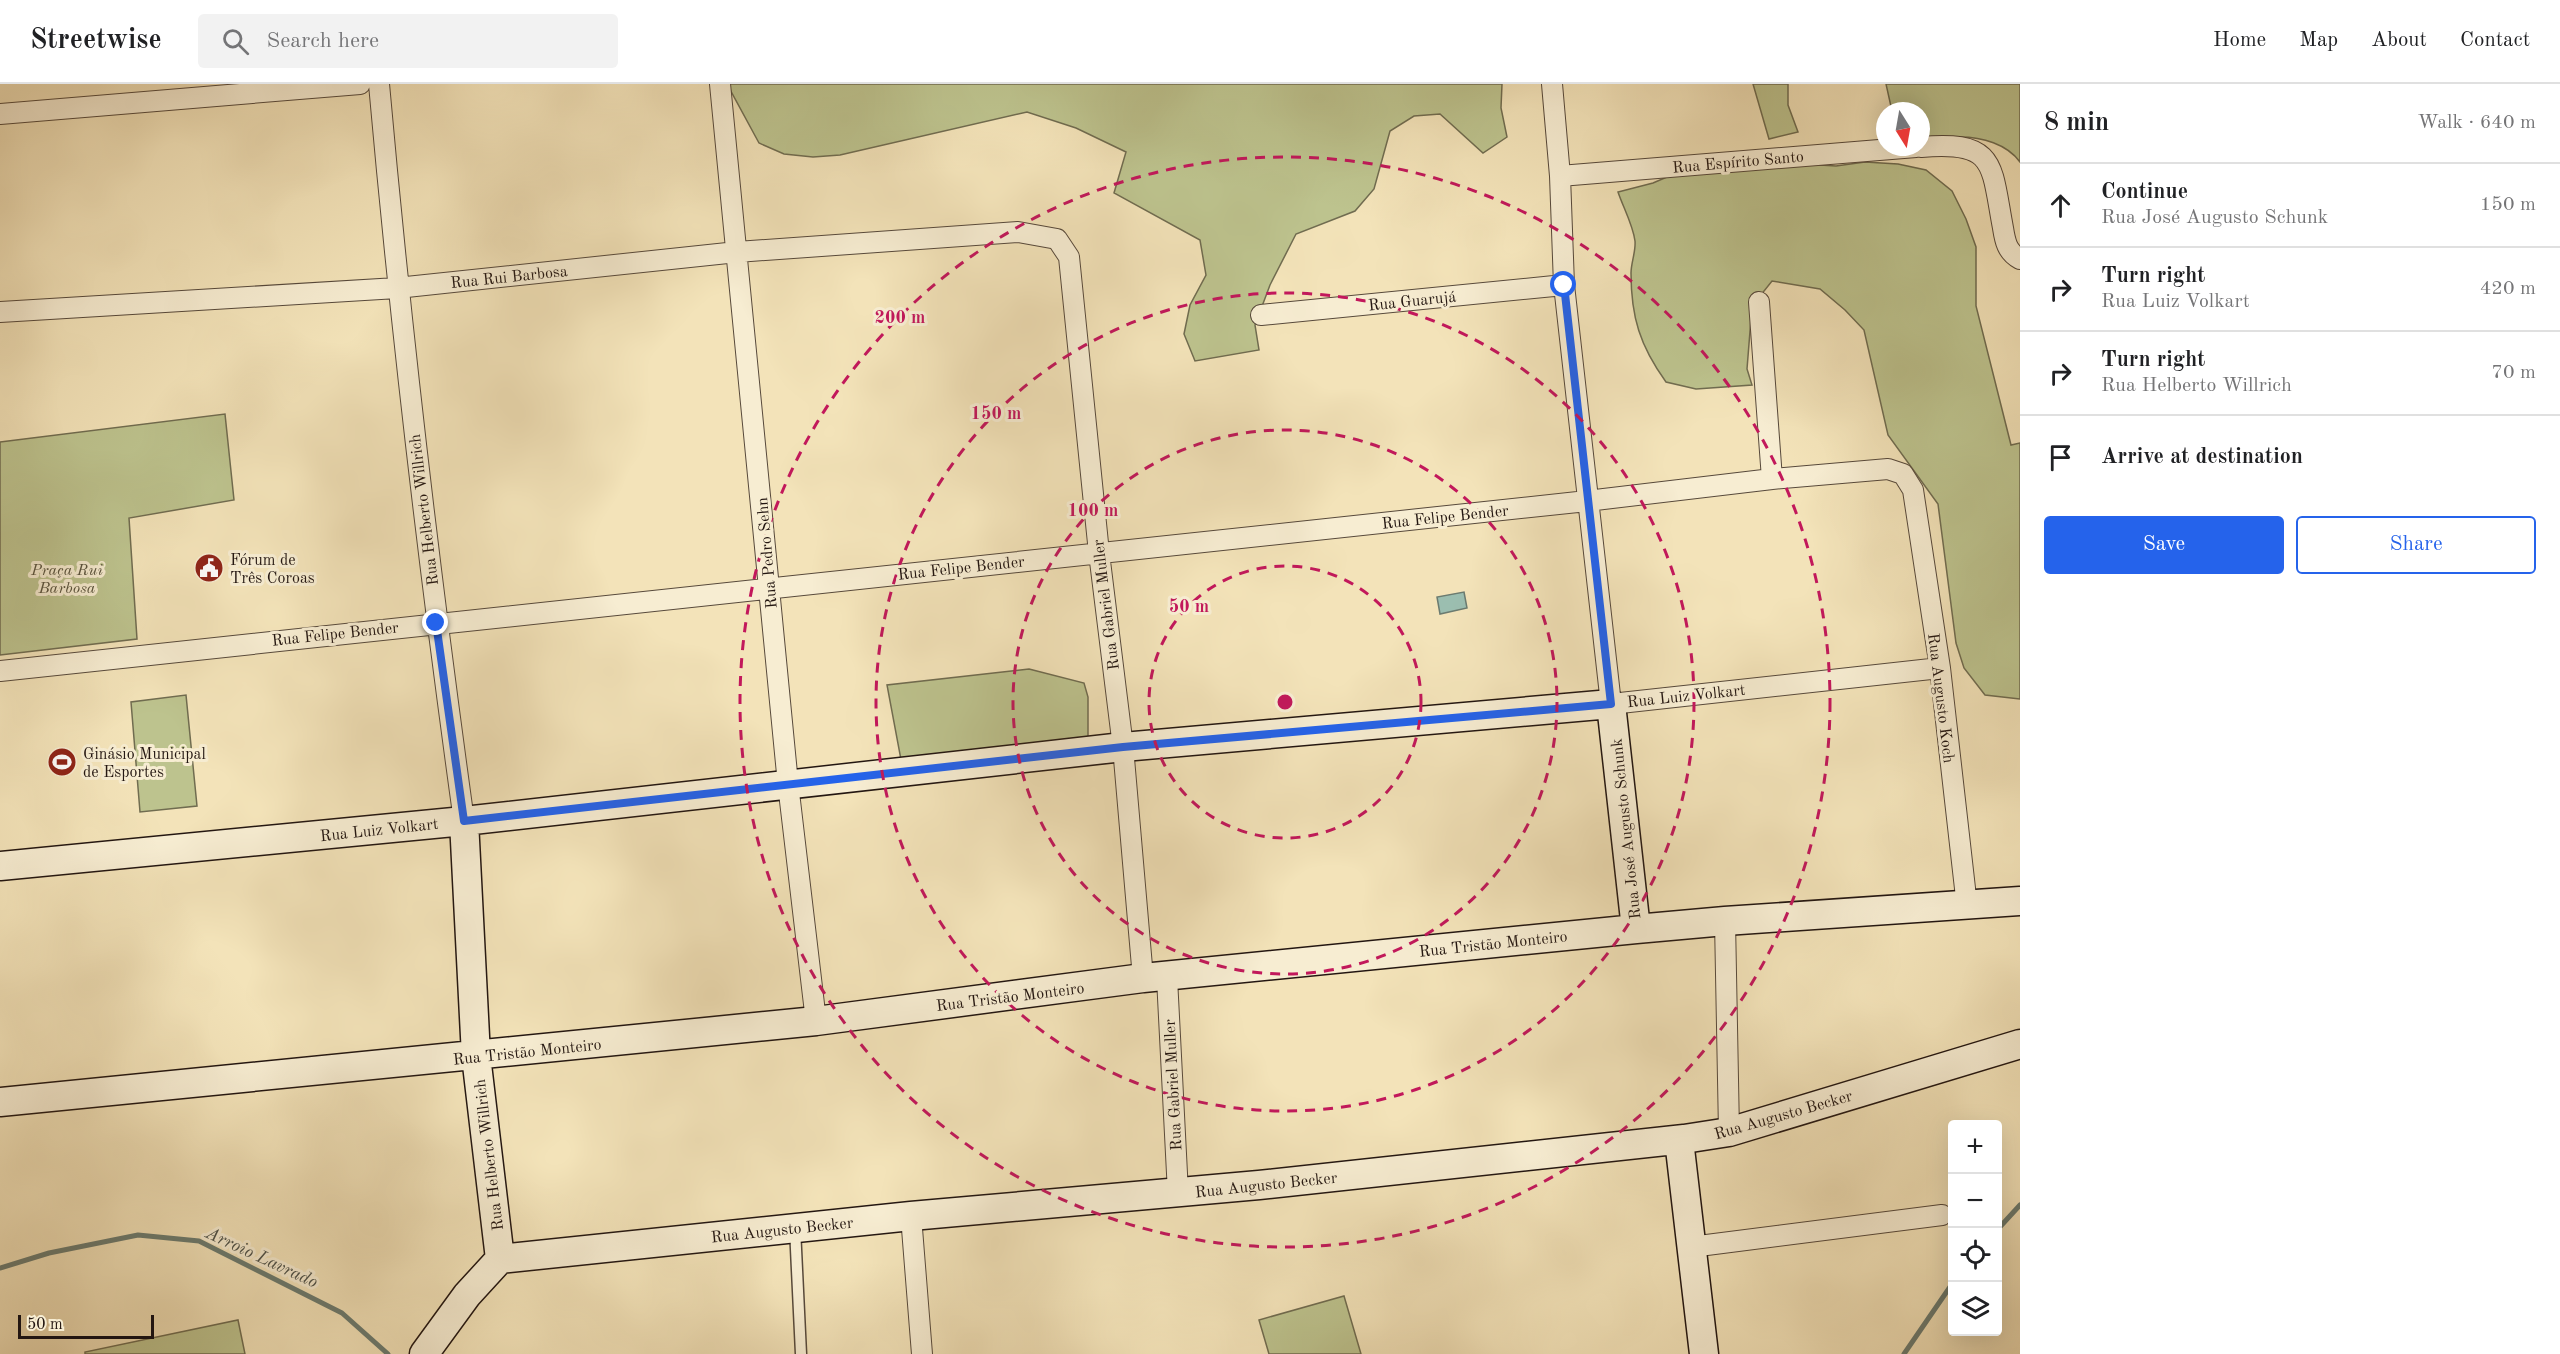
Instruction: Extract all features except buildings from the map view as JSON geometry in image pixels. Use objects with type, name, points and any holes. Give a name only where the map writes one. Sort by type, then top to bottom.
[{"type":"street","points":[[0,114],[360,84]]},
{"type":"street","name":"Rua Helberto Willrich","points":[[379,84],[397,288],[436,623],[464,821],[476,1056],[500,1259]]},
{"type":"street","name":"Rua Pedro Sehn","points":[[720,84],[788,784],[816,1021]]},
{"type":"street","name":"Rua José Augusto Schunk","points":[[1552,84],[1560,176],[1564,285],[1636,929]]},
{"type":"street","points":[[1930,146],[1951,144],[1974,150],[1984,158],[1992,172],[2006,246],[2020,259]]},
{"type":"street","name":"Rua Espírito Santo","points":[[1560,176],[1876,150]]},
{"type":"street","name":"Rua Rui Barbosa","points":[[0,312],[397,288],[737,252],[1018,232]]},
{"type":"street","name":"Rua Gabriel Muller","points":[[1018,232],[1056,239],[1069,257],[1099,553],[1155,978],[1178,1193]]},
{"type":"street","name":"Rua Guarujá","points":[[1261,315],[1564,285]]},
{"type":"street","points":[[1759,302],[1772,479]]},
{"type":"street","name":"Rua Felipe Bender","points":[[0,671],[1587,501],[1772,479],[1888,469],[1903,474],[1913,490]]},
{"type":"street","name":"Rua Augusto Koch","points":[[1913,490],[1940,668],[1967,906]]},
{"type":"street","name":"Rua Luiz Volkart","points":[[0,866],[464,821],[1123,747],[1611,704],[1940,668]]},
{"type":"street","name":"Rua Tristão Monteiro","points":[[0,1102],[816,1021],[1155,978],[1636,929],[2020,901]]},
{"type":"street","points":[[1725,921],[1729,1132]]},
{"type":"street","name":"Rua Augusto Becker","points":[[500,1259],[911,1216],[1178,1193],[1679,1140],[1729,1132],[2020,1044]]},
{"type":"street","points":[[1679,1140],[1704,1354]]},
{"type":"street","points":[[1691,1247],[1942,1215]]},
{"type":"street","points":[[911,1216],[922,1354]]},
{"type":"street","points":[[424,1354],[467,1294],[500,1259]]},
{"type":"lane","points":[[795,1228],[801,1354]]},
{"type":"green space","points":[[727,84],[1502,84],[1501,108],[1507,137],[1483,153],[1440,114],[1414,116],[1390,131],[1374,189],[1355,211],[1296,234],[1270,285],[1255,325],[1259,350],[1195,361],[1184,334],[1190,305],[1206,275],[1200,240],[1114,193],[1126,152],[1076,128],[1027,112],[840,155],[813,157],[784,154],[759,143]]},
{"type":"green space","points":[[1753,84],[1788,84],[1788,105],[1798,132],[1769,139]]},
{"type":"green space","points":[[1886,84],[2020,84],[2020,162],[2008,150],[1985,140],[1960,137],[1930,139],[1930,102],[1890,102]]},
{"type":"green space","points":[[1865,162],[1898,164],[1926,170],[1952,191],[1966,219],[1976,247],[1976,306],[2011,445],[2020,443],[2020,699],[1985,695],[1964,668],[1956,643],[1938,504],[1888,435],[1864,330],[1845,310],[1820,289],[1772,281],[1752,306],[1747,369],[1752,385],[1696,389],[1666,382],[1643,343],[1635,317],[1631,269],[1635,241],[1618,192],[1653,183],[1681,171],[1804,164],[1836,166]]},
{"type":"green space","name":"Praça Rui Barbosa","points":[[225,414],[234,500],[129,518],[137,639],[0,655],[0,442]]},
{"type":"green space","points":[[1029,669],[1084,683],[1088,697],[1088,743],[902,765],[887,685]]},
{"type":"green space","points":[[186,695],[197,806],[140,812],[131,702]]},
{"type":"green space","points":[[1344,1296],[1361,1354],[1269,1354],[1259,1320]]},
{"type":"green space","points":[[238,1320],[245,1354],[85,1354],[85,1352]]},
{"type":"shaded area","points":[[1464,592],[1467,608],[1440,614],[1437,597]]},
{"type":"waterway","name":"Arroio Lavrado","points":[[1999,1228],[2020,1205]]},
{"type":"waterway","name":"Arroio Lavrado","points":[[0,1268],[49,1253],[138,1235],[199,1241],[342,1313],[388,1354]]},
{"type":"waterway","name":"Arroio Lavrado","points":[[1904,1354],[1948,1290]]},
{"type":"place","name":"Fórum de Três Coroas","points":[[209,568]]},
{"type":"place","name":"Ginásio Municipal de Esportes","points":[[62,762]]},
{"type":"route","points":[[436,623],[464,821],[1123,747],[1611,704],[1564,285]]}]
